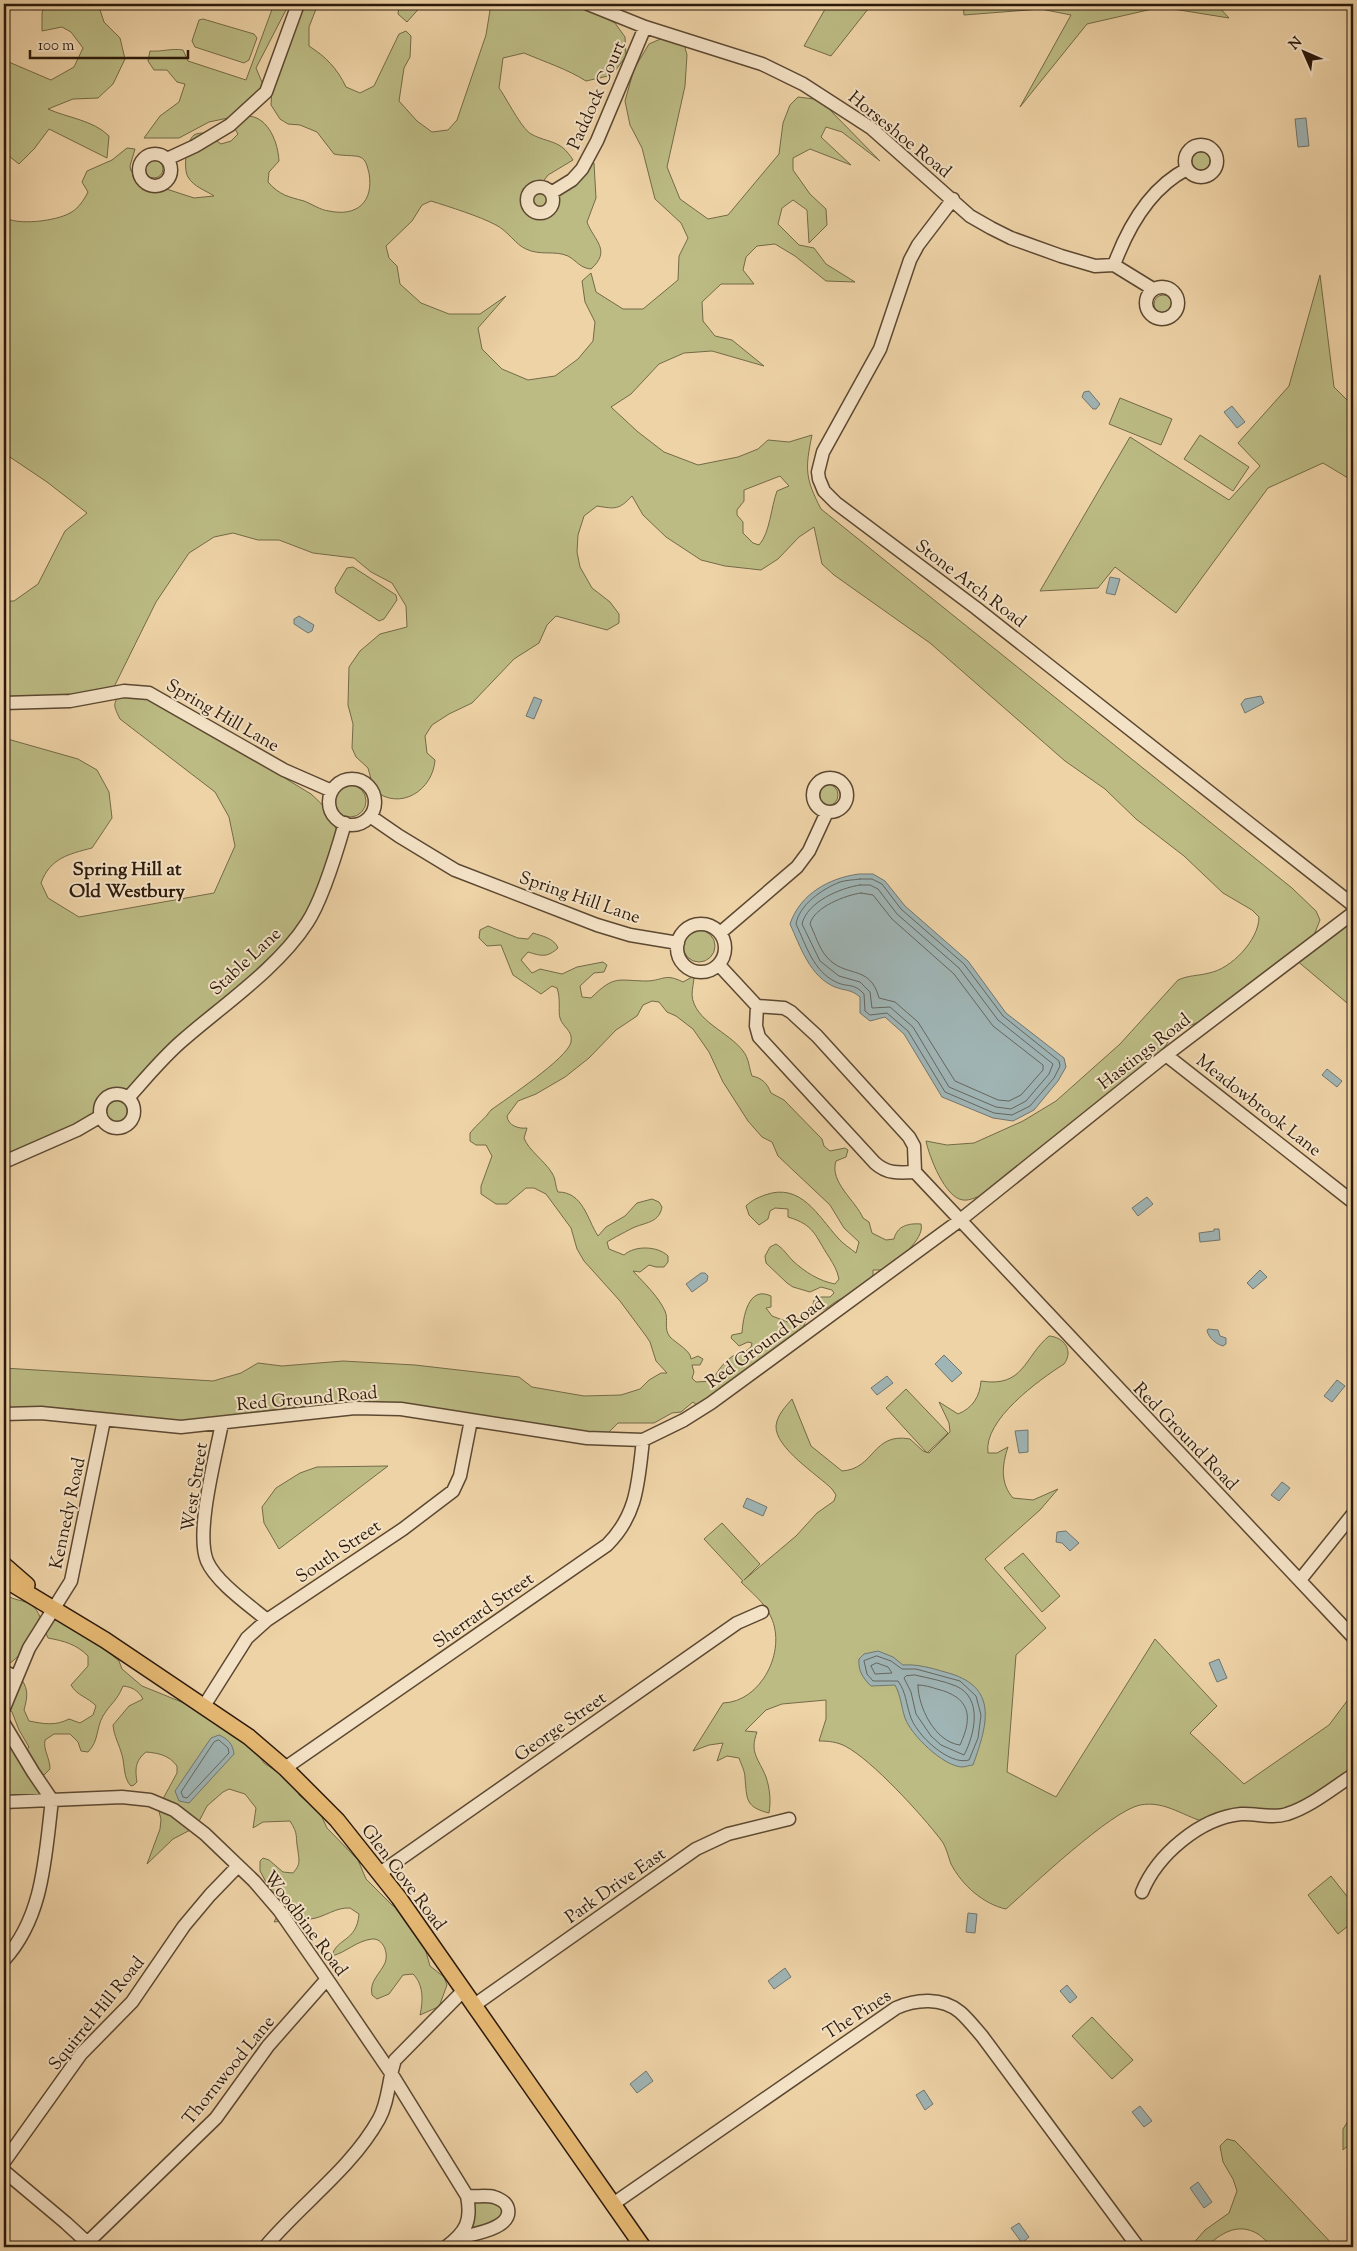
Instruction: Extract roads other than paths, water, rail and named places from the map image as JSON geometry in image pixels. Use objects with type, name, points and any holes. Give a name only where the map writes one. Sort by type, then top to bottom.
[{"type":"main road","name":"Glen Cove Road","points":[[4,1565],[54,1608]]},
{"type":"main road","name":"Glen Cove Road","points":[[4,1579],[54,1608],[248,1737],[285,1768],[336,1820],[380,1873],[643,2247]]},
{"type":"street","points":[[167,159],[195,146],[230,125],[266,92],[298,4]]},
{"type":"street","name":"Horseshoe Road","points":[[588,4],[645,27],[762,64],[803,84],[871,128],[970,216],[1011,238],[1095,266],[1114,265]]},
{"type":"street","name":"Paddock Court","points":[[551,193],[572,180],[582,169],[597,141],[645,27]]},
{"type":"street","points":[[1153,290],[1114,265],[1127,233],[1146,205],[1168,181],[1187,170]]},
{"type":"street","name":"Stone Arch Road","points":[[953,200],[918,245],[910,260],[880,349],[823,452],[818,472],[824,491],[836,503],[976,608],[1353,905]]},
{"type":"street","name":"Spring Hill Lane","points":[[4,703],[70,701],[124,691],[149,693],[284,770],[332,791]]},
{"type":"street","points":[[353,778],[364,782],[374,795],[374,809],[370,816],[359,824],[345,823],[336,818],[331,810],[329,800],[332,791],[347,779],[353,778]]},
{"type":"street","points":[[720,933],[797,867],[808,851],[827,812]]},
{"type":"street","name":"Spring Hill Lane","points":[[370,816],[455,870],[597,925],[630,935],[678,943]]},
{"type":"street","name":"Stable Lane","points":[[128,1098],[170,1051],[263,972],[302,930],[313,913],[339,846],[345,823]]},
{"type":"street","name":"Hastings Road","points":[[960,1221],[1166,1055],[1353,913]]},
{"type":"street","points":[[700,924],[714,928],[720,933],[725,946],[719,965],[705,972],[690,970],[679,958],[678,943],[686,930],[700,924]]},
{"type":"street","points":[[719,965],[757,1006],[784,1008],[816,1036],[909,1137],[914,1146],[916,1172],[960,1221]]},
{"type":"street","points":[[757,1006],[756,1026],[759,1037],[875,1163],[882,1169],[890,1172],[916,1172]]},
{"type":"street","name":"Meadowbrook Lane","points":[[1166,1055],[1353,1202]]},
{"type":"street","points":[[118,1094],[128,1098],[134,1108],[132,1119],[124,1127],[118,1128],[107,1125],[101,1116],[101,1105],[108,1097],[118,1094]]},
{"type":"street","points":[[4,1162],[77,1130],[101,1116]]},
{"type":"street","name":"Red Ground Road","points":[[4,1414],[41,1413],[181,1427],[355,1408],[401,1409],[587,1438],[643,1440],[684,1420],[711,1403],[960,1221],[1353,1637]]},
{"type":"street","name":"Kennedy Road","points":[[4,1708],[29,1648],[71,1581],[104,1420]]},
{"type":"street","name":"South Street","points":[[204,1706],[247,1638],[267,1620],[403,1529],[453,1491],[460,1476],[471,1420]]},
{"type":"street","name":"West Street","points":[[222,1423],[209,1492],[203,1548],[207,1561],[214,1573],[267,1620]]},
{"type":"street","name":"Sherrard Street","points":[[285,1768],[607,1545],[621,1529],[632,1510],[643,1440]]},
{"type":"street","points":[[1300,1580],[1353,1514]]},
{"type":"street","name":"George Street","points":[[380,1873],[737,1623],[762,1612]]},
{"type":"street","points":[[4,1671],[16,1678]]},
{"type":"street","points":[[4,1724],[28,1766],[52,1800],[42,1882],[36,1906],[26,1929],[4,1960]]},
{"type":"street","points":[[1142,1892],[1147,1879],[1167,1855],[1197,1832],[1228,1816],[1244,1814],[1285,1815],[1301,1808],[1353,1775]]},
{"type":"street","name":"Woodbine Road","points":[[4,1802],[122,1797],[140,1798],[159,1802],[174,1810],[205,1834],[254,1881],[279,1910],[391,2073],[467,2196],[468,2221],[459,2238]]},
{"type":"street","name":"Park Drive East","points":[[474,2006],[696,1849],[728,1834],[789,1819]]},
{"type":"street","name":"Squirrel Hill Road","points":[[4,2162],[81,2054],[132,2002],[184,1926],[238,1866]]},
{"type":"street","name":"Thornwood Lane","points":[[89,2245],[216,2118],[268,2046],[328,1979]]},
{"type":"street","points":[[265,2247],[363,2143],[385,2107],[391,2073],[396,2060],[403,2050],[463,1990]]},
{"type":"street","name":"The Pines","points":[[613,2204],[896,2008],[905,2003],[933,2001],[949,2005],[960,2012],[982,2036],[1138,2247]]},
{"type":"street","points":[[4,2171],[66,2222],[89,2245]]},
{"type":"street","points":[[446,2247],[459,2238],[493,2229],[507,2218],[509,2213],[503,2201],[493,2197],[467,2196]]},
{"type":"water","points":[[1306,118],[1309,146],[1298,147],[1295,119]]},
{"type":"water","points":[[1089,391],[1100,404],[1096,409],[1093,409],[1082,397],[1084,392]]},
{"type":"water","points":[[1232,406],[1245,422],[1237,428],[1224,412]]},
{"type":"water","points":[[1110,577],[1120,579],[1115,595],[1106,593]]},
{"type":"water","points":[[299,616],[314,625],[312,631],[308,633],[294,624],[294,619]]},
{"type":"water","points":[[1261,696],[1264,703],[1245,713],[1241,704],[1245,699]]},
{"type":"water","points":[[534,697],[542,700],[534,719],[526,716]]},
{"type":"water","points":[[859,874],[873,874],[885,881],[905,906],[968,961],[1006,1013],[1064,1058],[1066,1067],[1058,1081],[1034,1110],[1013,1121],[993,1118],[942,1097],[904,1034],[885,1017],[870,1021],[860,1013],[860,997],[826,982],[812,968],[790,924],[795,913],[808,896],[817,889],[837,879]]},
{"type":"water","points":[[1327,1069],[1342,1081],[1337,1087],[1322,1075]]},
{"type":"water","points":[[1147,1197],[1153,1204],[1138,1216],[1132,1208]]},
{"type":"water","points":[[1214,1229],[1219,1229],[1220,1240],[1200,1242],[1199,1233],[1214,1231]]},
{"type":"water","points":[[1260,1270],[1267,1277],[1253,1289],[1247,1283]]},
{"type":"water","points":[[701,1273],[705,1273],[708,1276],[707,1281],[692,1292],[686,1284]]},
{"type":"water","points":[[1208,1329],[1218,1330],[1220,1336],[1226,1338],[1226,1344],[1223,1346],[1213,1340],[1208,1334]]},
{"type":"water","points":[[944,1355],[962,1373],[952,1382],[935,1364]]},
{"type":"water","points":[[887,1376],[893,1383],[877,1395],[871,1388]]},
{"type":"water","points":[[1337,1380],[1345,1386],[1332,1402],[1324,1396]]},
{"type":"water","points":[[1028,1430],[1028,1452],[1019,1453],[1015,1431]]},
{"type":"water","points":[[1282,1482],[1290,1488],[1279,1501],[1271,1495]]},
{"type":"water","points":[[747,1498],[767,1507],[763,1516],[743,1507]]},
{"type":"water","points":[[1066,1531],[1079,1543],[1070,1551],[1062,1543],[1056,1542],[1057,1532]]},
{"type":"water","points":[[878,1651],[893,1657],[903,1665],[919,1666],[945,1672],[962,1678],[974,1687],[982,1697],[985,1708],[985,1721],[983,1735],[973,1765],[962,1767],[954,1765],[937,1756],[908,1725],[895,1685],[871,1686],[866,1680],[860,1671],[859,1659],[864,1654]]},
{"type":"water","points":[[1219,1659],[1227,1678],[1217,1682],[1209,1663]]},
{"type":"water","points":[[219,1735],[230,1742],[234,1754],[189,1803],[179,1801],[175,1791],[211,1738]]},
{"type":"water","points":[[968,1913],[977,1914],[975,1933],[966,1932]]},
{"type":"water","points":[[785,1968],[791,1977],[774,1989],[768,1981]]},
{"type":"water","points":[[1067,1985],[1077,1997],[1070,2003],[1060,1991]]},
{"type":"water","points":[[646,2071],[653,2081],[637,2093],[630,2084]]},
{"type":"water","points":[[924,2090],[933,2104],[925,2110],[916,2095]]},
{"type":"water","points":[[1140,2106],[1152,2121],[1144,2127],[1132,2112]]},
{"type":"water","points":[[1198,2182],[1212,2202],[1204,2208],[1190,2188]]},
{"type":"water","points":[[1019,2223],[1029,2237],[1022,2243],[1011,2228]]},
{"type":"district","name":"Spring Hill at Old Westbury","points":[[127,879]]}]
